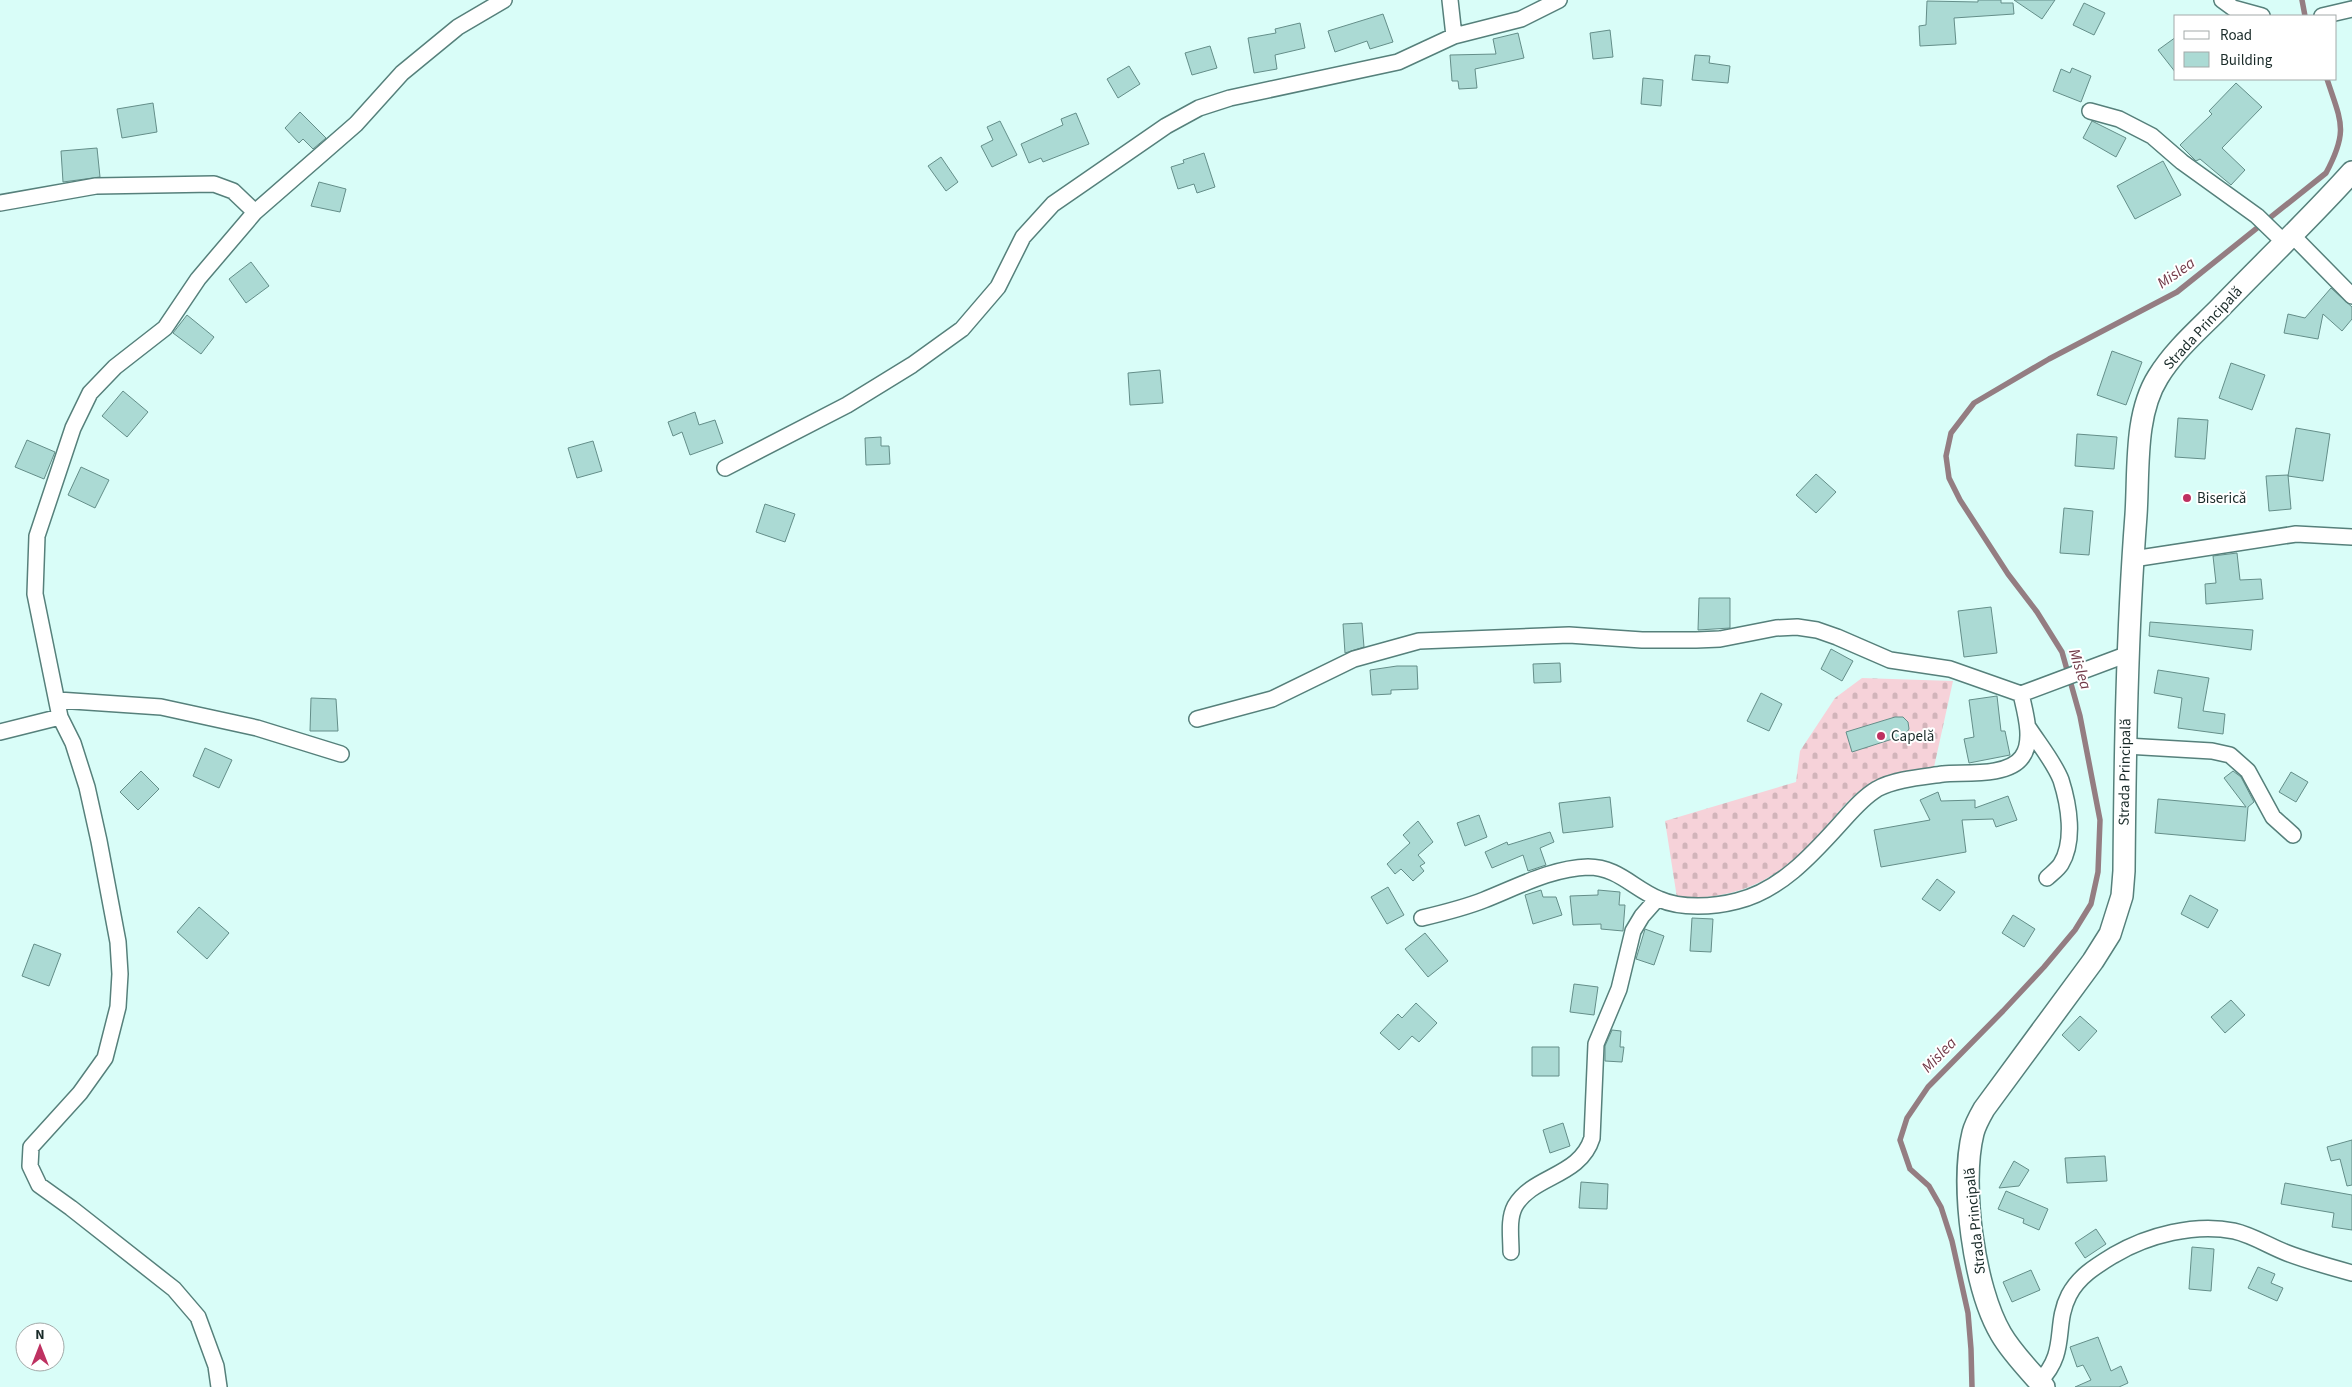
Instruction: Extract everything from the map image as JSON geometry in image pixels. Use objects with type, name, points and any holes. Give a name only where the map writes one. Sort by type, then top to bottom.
[{"type":"main road","name":"Strada Principală","points":[[2042,1385],[2001,1335],[1990,1312],[1981,1281],[1974,1244],[1968,1176],[1969,1155],[1973,1131],[1984,1109],[2093,961],[2110,934],[2117,917],[2122,896],[2128,654],[2133,559],[2142,433],[2149,398],[2157,379],[2178,351],[2285,238],[2352,172]]},
{"type":"street","points":[[219,1387],[216,1366],[198,1317],[174,1289],[39,1186],[30,1166],[32,1147],[80,1093],[105,1058],[118,1007],[120,974],[118,942],[87,786],[72,743],[60,717],[35,594],[37,536],[73,428],[90,392],[115,367],[165,328],[198,279],[255,212],[356,124],[402,73],[458,27],[504,0]]},
{"type":"street","points":[[1450,0],[1454,36]]},
{"type":"street","points":[[725,468],[847,405],[912,365],[962,330],[998,287],[1023,237],[1048,209],[1166,126],[1199,108],[1230,98],[1398,62],[1454,36],[1521,18],[1559,0]]},
{"type":"street","points":[[2222,0],[2233,8],[2258,15]]},
{"type":"street","points":[[2326,15],[2352,9]]},
{"type":"street","points":[[2090,111],[2119,119],[2152,136],[2182,162],[2258,216],[2352,296]]},
{"type":"street","points":[[0,203],[96,186],[214,184],[233,191],[255,212]]},
{"type":"street","points":[[2133,559],[2296,534],[2352,537]]},
{"type":"street","points":[[1198,719],[1272,699],[1354,660],[1419,641],[1569,635],[1642,640],[1696,640],[1790,627],[1817,630],[1890,660],[1950,669],[2028,692],[2128,654]]},
{"type":"street","points":[[1422,918],[1454,910],[1518,885],[1573,869],[1607,870],[1624,877],[1657,899],[1672,904],[1699,906],[1737,901],[1770,889],[1796,869],[1861,801],[1877,789],[1921,778],[1979,773],[2005,768],[2023,757],[2026,749],[2028,728],[2028,692]]},
{"type":"street","points":[[58,700],[161,707],[257,728],[341,754]]},
{"type":"street","points":[[0,732],[60,717]]},
{"type":"street","points":[[2028,728],[2060,779],[2067,806],[2069,828],[2067,849],[2060,865],[2047,878]]},
{"type":"street","points":[[2126,746],[2212,751],[2230,755],[2248,771],[2273,817],[2293,835]]},
{"type":"street","points":[[1511,1252],[1510,1224],[1516,1205],[1525,1195],[1569,1168],[1584,1156],[1589,1147],[1592,1138],[1596,1044],[1619,989],[1633,931],[1642,916],[1657,899]]},
{"type":"street","points":[[2042,1385],[2056,1358],[2061,1340],[2064,1308],[2079,1280],[2130,1246],[2147,1240],[2203,1227],[2236,1232],[2286,1253],[2352,1273]]},
{"type":"green space","points":[[1862,678],[1953,681],[1934,767],[1887,777],[1865,787],[1846,803],[1825,828],[1793,860],[1760,882],[1742,890],[1722,895],[1701,898],[1677,898],[1665,821],[1796,782],[1800,751],[1835,698]]},
{"type":"building","points":[[1978,0],[2001,0],[2001,3],[2013,3],[2014,14],[1954,18],[1956,44],[1920,46],[1919,26],[1926,25],[1927,1],[1978,2]]},
{"type":"building","points":[[2014,0],[2055,0],[2042,19]]},
{"type":"building","points":[[2084,3],[2105,13],[2094,35],[2073,25]]},
{"type":"building","points":[[1383,14],[1393,42],[1370,49],[1367,41],[1335,52],[1328,31]]},
{"type":"building","points":[[1300,23],[1305,48],[1275,55],[1277,69],[1254,73],[1248,38],[1276,33],[1275,29]]},
{"type":"building","points":[[1610,30],[1613,57],[1593,59],[1590,33]]},
{"type":"building","points":[[1518,33],[1524,58],[1475,69],[1477,88],[1459,89],[1458,81],[1452,81],[1450,55],[1496,54],[1493,39]]},
{"type":"building","points":[[2174,38],[2174,70],[2158,50]]},
{"type":"building","points":[[1210,46],[1217,68],[1192,75],[1185,53]]},
{"type":"building","points":[[1695,55],[1710,56],[1709,63],[1730,66],[1728,83],[1692,80]]},
{"type":"building","points":[[1129,66],[1140,84],[1118,98],[1107,79]]},
{"type":"building","points":[[2072,68],[2091,76],[2081,102],[2053,91],[2061,69],[2070,73]]},
{"type":"building","points":[[1643,78],[1663,80],[1661,106],[1641,104]]},
{"type":"building","points":[[2236,83],[2262,107],[2222,148],[2245,170],[2231,185],[2200,159],[2196,161],[2180,145],[2212,114],[2209,111]]},
{"type":"building","points":[[153,103],[157,132],[122,138],[117,109]]},
{"type":"building","points":[[300,112],[326,138],[313,149],[303,139],[299,143],[285,128]]},
{"type":"building","points":[[1076,113],[1089,144],[1043,162],[1041,158],[1029,163],[1021,144],[1063,125],[1061,119]]},
{"type":"building","points":[[1000,121],[1017,155],[992,167],[981,146],[993,140],[987,127]]},
{"type":"building","points":[[2092,121],[2126,138],[2116,157],[2083,138]]},
{"type":"building","points":[[97,148],[100,177],[63,182],[61,151]]},
{"type":"building","points":[[1204,153],[1215,187],[1197,193],[1194,184],[1178,189],[1171,167],[1184,163],[1183,160]]},
{"type":"building","points":[[941,157],[958,182],[946,191],[928,166]]},
{"type":"building","points":[[2163,161],[2181,195],[2135,219],[2117,186]]},
{"type":"building","points":[[319,182],[346,189],[340,212],[311,206]]},
{"type":"building","points":[[251,262],[269,286],[246,303],[229,279]]},
{"type":"building","points":[[2331,288],[2352,307],[2352,319],[2342,331],[2323,314],[2318,339],[2284,333],[2288,314],[2305,318]]},
{"type":"building","points":[[187,315],[214,337],[201,354],[173,333]]},
{"type":"building","points":[[2112,351],[2142,362],[2126,405],[2097,395]]},
{"type":"building","points":[[2231,363],[2265,375],[2252,410],[2219,398]]},
{"type":"building","points":[[1160,370],[1163,403],[1130,405],[1128,373]]},
{"type":"building","points":[[123,391],[148,412],[127,437],[102,416]]},
{"type":"building","points":[[695,412],[699,425],[715,420],[723,443],[690,455],[682,432],[673,436],[668,422]]},
{"type":"building","points":[[2178,418],[2208,420],[2205,459],[2175,457]]},
{"type":"building","points":[[2296,428],[2330,434],[2323,481],[2288,476]]},
{"type":"building","points":[[2077,434],[2117,437],[2114,469],[2075,466]]},
{"type":"building","points":[[881,437],[881,446],[889,446],[890,464],[866,465],[865,438]]},
{"type":"building","points":[[27,440],[55,452],[44,479],[15,467]]},
{"type":"building","points":[[593,441],[602,471],[577,478],[568,448]]},
{"type":"building","points":[[81,467],[109,480],[95,508],[68,495]]},
{"type":"building","points":[[1816,474],[1836,492],[1816,513],[1796,495]]},
{"type":"building","points":[[2288,475],[2291,509],[2269,511],[2266,476]]},
{"type":"building","points":[[765,504],[795,514],[785,542],[756,532]]},
{"type":"building","points":[[2064,508],[2093,511],[2089,555],[2060,553]]},
{"type":"building","points":[[2237,553],[2240,580],[2261,579],[2263,599],[2206,604],[2205,584],[2216,583],[2213,556]]},
{"type":"building","points":[[1699,598],[1730,598],[1730,628],[1698,630]]},
{"type":"building","points":[[1991,607],[1997,653],[1964,657],[1958,611]]},
{"type":"building","points":[[2150,622],[2253,630],[2251,650],[2149,636]]},
{"type":"building","points":[[1362,623],[1364,647],[1345,653],[1343,624]]},
{"type":"building","points":[[1831,649],[1853,661],[1842,681],[1821,669]]},
{"type":"building","points":[[1560,663],[1561,682],[1534,683],[1533,664]]},
{"type":"building","points":[[1397,666],[1417,666],[1418,689],[1391,690],[1391,694],[1372,695],[1370,670]]},
{"type":"building","points":[[2158,670],[2209,678],[2203,711],[2225,714],[2223,734],[2178,728],[2182,698],[2154,693]]},
{"type":"building","points":[[1761,693],[1782,704],[1769,731],[1747,721]]},
{"type":"building","points":[[1997,696],[2001,731],[2005,731],[2010,755],[1969,763],[1964,739],[1974,737],[1969,700]]},
{"type":"building","points":[[311,698],[336,699],[338,731],[310,731]]},
{"type":"building","points":[[1895,717],[1903,717],[1908,722],[1909,729],[1905,735],[1852,752],[1846,732]]},
{"type":"building","points":[[205,748],[232,760],[219,788],[193,776]]},
{"type":"building","points":[[141,771],[159,789],[138,810],[120,792]]},
{"type":"building","points":[[2233,771],[2241,777],[2254,802],[2248,807],[2245,841],[2155,833],[2158,799],[2246,807],[2224,778]]},
{"type":"building","points":[[2291,772],[2308,782],[2296,802],[2279,792]]},
{"type":"building","points":[[1938,792],[1941,801],[1975,800],[1975,808],[2008,796],[2017,820],[1996,827],[1993,819],[1962,820],[1966,852],[1881,867],[1874,830],[1930,820],[1920,800]]},
{"type":"building","points":[[1610,797],[1613,827],[1563,833],[1559,803]]},
{"type":"building","points":[[1479,815],[1487,837],[1465,846],[1457,823]]},
{"type":"building","points":[[1418,821],[1433,842],[1418,855],[1425,863],[1420,866],[1424,871],[1413,881],[1401,869],[1395,874],[1387,864],[1410,843],[1403,835]]},
{"type":"building","points":[[1550,832],[1554,842],[1540,848],[1546,865],[1528,871],[1523,855],[1492,868],[1485,852],[1507,842],[1508,845]]},
{"type":"building","points":[[1937,879],[1955,892],[1940,911],[1922,899]]},
{"type":"building","points":[[1388,887],[1404,915],[1387,924],[1371,897]]},
{"type":"building","points":[[1541,890],[1543,897],[1556,897],[1562,915],[1533,924],[1525,895]]},
{"type":"building","points":[[1598,890],[1620,892],[1619,905],[1625,905],[1623,931],[1601,929],[1601,924],[1573,925],[1570,896],[1598,895]]},
{"type":"building","points":[[2190,895],[2218,910],[2208,928],[2181,914]]},
{"type":"building","points":[[199,907],[229,933],[207,959],[177,932]]},
{"type":"building","points":[[2013,915],[2035,929],[2024,947],[2002,933]]},
{"type":"building","points":[[1692,918],[1713,919],[1711,952],[1690,951]]},
{"type":"building","points":[[1645,929],[1664,936],[1654,965],[1636,959]]},
{"type":"building","points":[[1425,933],[1448,961],[1428,977],[1405,949]]},
{"type":"building","points":[[34,944],[61,954],[49,986],[22,976]]},
{"type":"building","points":[[1574,984],[1598,987],[1594,1015],[1570,1012]]},
{"type":"building","points":[[2231,1000],[2245,1015],[2225,1033],[2211,1017]]},
{"type":"building","points":[[1416,1003],[1437,1023],[1419,1042],[1412,1036],[1399,1050],[1380,1033],[1398,1014],[1402,1018]]},
{"type":"building","points":[[2080,1016],[2097,1031],[2079,1051],[2062,1035]]},
{"type":"building","points":[[1612,1030],[1621,1031],[1620,1047],[1624,1047],[1622,1062],[1605,1061],[1605,1046]]},
{"type":"building","points":[[1532,1047],[1559,1047],[1559,1076],[1532,1076]]},
{"type":"building","points":[[1563,1123],[1570,1146],[1550,1153],[1543,1130]]},
{"type":"building","points":[[2352,1140],[2352,1185],[2347,1186],[2340,1159],[2331,1161],[2327,1147]]},
{"type":"building","points":[[2105,1156],[2107,1181],[2067,1183],[2065,1158]]},
{"type":"building","points":[[2014,1161],[2029,1170],[2019,1186],[1999,1188]]},
{"type":"building","points":[[1581,1182],[1608,1184],[1607,1209],[1579,1208]]},
{"type":"building","points":[[2285,1183],[2352,1195],[2352,1230],[2332,1227],[2334,1213],[2281,1204]]},
{"type":"building","points":[[2006,1191],[2048,1209],[2039,1230],[2023,1223],[2024,1219],[1998,1209]]},
{"type":"building","points":[[2096,1229],[2106,1244],[2085,1258],[2075,1243]]},
{"type":"building","points":[[2192,1247],[2214,1249],[2211,1291],[2189,1289]]},
{"type":"building","points":[[2258,1267],[2275,1274],[2271,1283],[2283,1288],[2277,1301],[2248,1288]]},
{"type":"building","points":[[2031,1270],[2040,1290],[2012,1302],[2003,1282]]},
{"type":"building","points":[[2098,1337],[2111,1371],[2121,1366],[2128,1383],[2119,1387],[2075,1387],[2091,1380],[2083,1365],[2077,1367],[2070,1347]]},
{"type":"waterway","name":"Mislea","points":[[2302,0],[2305,15]]},
{"type":"waterway","name":"Mislea","points":[[1972,1387],[1968,1313],[1952,1241],[1941,1207],[1929,1186],[1910,1169],[1900,1140],[1907,1118],[1928,1087],[2003,1011],[2075,930],[2091,904],[2098,872],[2100,820],[2080,716],[2062,652],[2037,612],[2008,574],[1960,500],[1949,478],[1946,456],[1951,433],[1974,403],[2049,359],[2177,292],[2326,173],[2338,146],[2340,136],[2339,116],[2327,80]]},
{"type":"place","name":"Biserică","points":[[2187,498]]},
{"type":"place","name":"Capelă","points":[[1881,736]]}]
